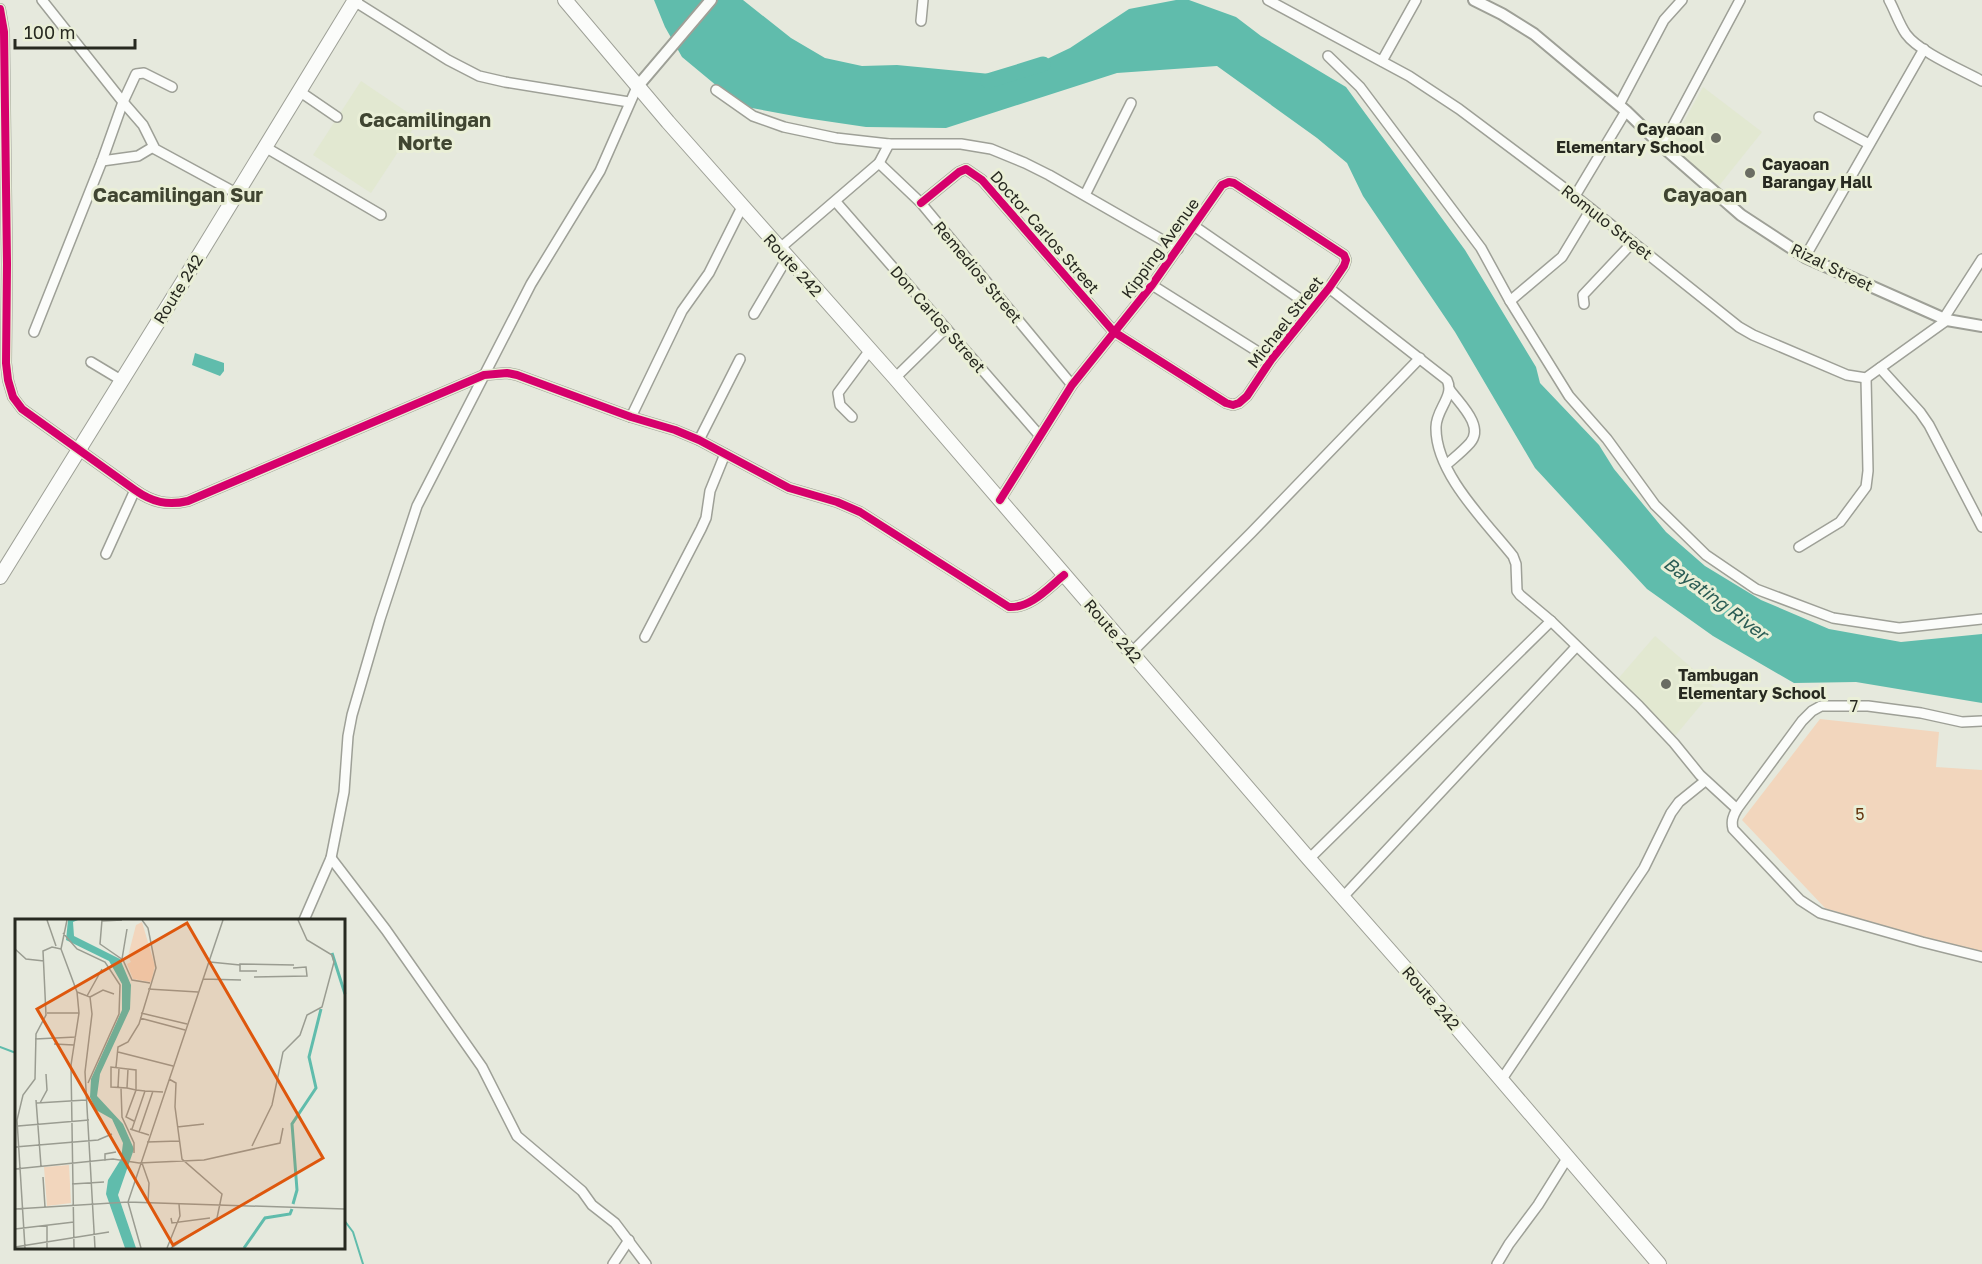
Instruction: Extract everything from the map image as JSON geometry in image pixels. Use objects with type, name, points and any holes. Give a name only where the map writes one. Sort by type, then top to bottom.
[{"type":"main road","name":"Route 242","points":[[0,577],[354,0]]},
{"type":"main road","name":"Route 242","points":[[565,0],[742,207],[895,378],[1502,1080],[1655,1263]]},
{"type":"street","points":[[42,0],[143,125],[157,152],[236,193]]},
{"type":"street","points":[[354,0],[448,60],[479,76],[629,102]]},
{"type":"street","points":[[305,919],[330,858],[344,792],[349,726],[380,619],[417,506],[531,284],[600,171],[629,102],[638,87],[711,0]]},
{"type":"street","points":[[921,21],[923,0]]},
{"type":"street","name":"Romulo Street","points":[[1268,0],[1409,76],[1459,109],[1575,196],[1739,327],[1847,375],[1866,378]]},
{"type":"street","points":[[1382,61],[1416,0]]},
{"type":"street","name":"Rizal Street","points":[[1474,0],[1534,34],[1622,108],[1741,215],[1805,256],[1946,319],[1982,326]]},
{"type":"street","points":[[1575,196],[1622,108],[1664,20],[1682,0]]},
{"type":"street","points":[[1662,146],[1740,0]]},
{"type":"street","points":[[1889,0],[1906,33],[1924,49],[1982,81]]},
{"type":"street","points":[[0,9],[4,32],[6,363],[13,398],[22,409],[153,501],[164,504],[188,501],[484,375],[507,373],[631,417],[675,430],[699,440],[789,488],[837,502],[860,512],[1009,607],[1018,608],[1027,604],[1064,575]]},
{"type":"street","points":[[1805,256],[1924,49]]},
{"type":"street","points":[[1328,56],[1360,87],[1481,248],[1510,302],[1569,396],[1607,439],[1655,505],[1706,555],[1756,589],[1833,618],[1899,628],[1982,619]]},
{"type":"street","points":[[34,332],[136,74],[140,72],[172,87]]},
{"type":"street","points":[[716,90],[753,116],[784,127],[836,138],[889,144],[961,144],[982,147],[1025,163],[1178,249]]},
{"type":"street","points":[[299,91],[337,117]]},
{"type":"street","points":[[1085,195],[1131,103]]},
{"type":"street","points":[[1820,117],[1869,144]]},
{"type":"street","points":[[754,314],[783,253],[879,163],[889,144]]},
{"type":"street","points":[[102,161],[138,156],[153,147]]},
{"type":"street","points":[[265,147],[381,214]]},
{"type":"street","name":"Remedios Street","points":[[879,163],[921,203],[1072,385]]},
{"type":"street","name":"Doctor Carlos Street","points":[[921,203],[959,172],[966,169],[973,172],[1114,332],[1226,403],[1233,405],[1239,403]]},
{"type":"street","name":"Kipping Avenue","points":[[1040,436],[1072,385],[1152,285],[1222,185],[1229,182],[1344,255]]},
{"type":"street","name":"Don Carlos Street","points":[[836,202],[1040,436]]},
{"type":"street","points":[[631,417],[682,311],[709,273],[742,207]]},
{"type":"street","points":[[1510,302],[1563,257],[1591,209]]},
{"type":"street","points":[[1194,226],[1313,308]]},
{"type":"street","points":[[1584,304],[1583,296],[1633,242]]},
{"type":"street","name":"Michael Street","points":[[1239,403],[1247,396],[1271,360],[1329,288],[1344,266],[1346,260],[1344,255]]},
{"type":"street","points":[[1799,547],[1840,522],[1866,487],[1868,471],[1866,378],[1946,319],[1982,259]]},
{"type":"street","points":[[1152,285],[1271,360]]},
{"type":"street","points":[[1329,288],[1447,380],[1450,390],[1466,410],[1474,426],[1475,437],[1446,465]]},
{"type":"street","points":[[895,378],[946,328]]},
{"type":"street","points":[[852,417],[840,405],[838,393],[870,350]]},
{"type":"street","points":[[1131,653],[1420,358]]},
{"type":"street","points":[[699,440],[740,359]]},
{"type":"street","points":[[91,362],[121,380]]},
{"type":"street","points":[[1881,368],[1929,425],[1982,527]]},
{"type":"street","points":[[1450,390],[1440,409],[1436,429],[1441,455],[1449,473],[1468,500],[1513,556],[1516,564],[1517,591],[1639,706],[1705,780],[1737,809],[1732,817],[1733,829],[1808,907],[1839,920],[1982,957]]},
{"type":"street","points":[[1000,500],[1040,436]]},
{"type":"street","points":[[645,637],[706,518],[710,491],[725,454]]},
{"type":"street","points":[[106,554],[135,490]]},
{"type":"street","points":[[1309,859],[1551,621]]},
{"type":"street","points":[[1343,897],[1576,647]]},
{"type":"street","name":"7","points":[[1737,809],[1802,721],[1821,706],[1868,706],[1921,713],[1962,722],[1982,721]]},
{"type":"street","points":[[1502,1080],[1638,877],[1671,813],[1679,802],[1705,780]]},
{"type":"street","points":[[330,858],[386,930],[482,1067],[517,1136],[582,1191],[592,1205],[615,1223],[646,1264]]},
{"type":"street","points":[[1497,1264],[1568,1157]]},
{"type":"street","points":[[613,1264],[629,1240]]},
{"type":"shaded area","points":[[361,81],[419,120],[371,193],[313,155]]},
{"type":"shaded area","name":"Cayaoan Elementary School","points":[[1703,87],[1762,132],[1718,187],[1671,145]]},
{"type":"shaded area","name":"Tambugan Elementary School","points":[[1655,636],[1715,688],[1675,736],[1617,680]]},
{"type":"green space","name":"5","points":[[1820,719],[1939,732],[1936,767],[1982,770],[1982,957],[1825,908],[1742,820]]},
{"type":"water","name":"Bayating River","points":[[654,0],[743,0],[791,38],[825,58],[862,66],[897,65],[1011,76],[1070,48],[1129,9],[1176,0],[1189,0],[1236,17],[1261,36],[1346,87],[1465,250],[1536,367],[1540,383],[1599,445],[1614,469],[1666,532],[1705,566],[1761,600],[1829,629],[1901,642],[1982,634],[1982,703],[1856,682],[1794,683],[1713,636],[1647,589],[1535,468],[1455,332],[1363,196],[1347,163],[1317,138],[1217,66],[1117,73],[946,128],[866,127],[741,106],[682,57],[665,27]]},
{"type":"water","points":[[195,353],[224,363],[224,371],[220,376],[192,365]]},
{"type":"waterway","points":[[988,81],[1043,64]]},
{"type":"waterway","points":[[0,1047],[15,1053]]},
{"type":"waterway","points":[[345,1221],[353,1232],[363,1264]]},
{"type":"cycle path","points":[[0,9],[4,32],[6,363],[13,397],[22,409],[148,497],[166,503],[188,501],[484,375],[507,373],[631,417],[675,430],[699,440],[789,488],[837,502],[860,512],[1009,607],[1032,601],[1064,575]]},
{"type":"cycle path","points":[[921,203],[959,172],[966,169],[982,180],[1114,332],[1226,403],[1233,405],[1247,396],[1271,360],[1329,288],[1346,260],[1344,255],[1234,183],[1229,182],[1222,185],[1152,285],[1072,385],[1000,500]]},
{"type":"place","name":"Cayaoan Elementary School","points":[[1716,138]]},
{"type":"place","name":"Cayaoan Barangay Hall","points":[[1750,173]]},
{"type":"place","name":"Tambugan Elementary School","points":[[1666,684]]},
{"type":"district","name":"Cacamilingan Norte","points":[[425,130]]},
{"type":"district","name":"Cacamilingan Sur","points":[[178,194]]},
{"type":"district","name":"Cayaoan","points":[[1705,194]]}]
